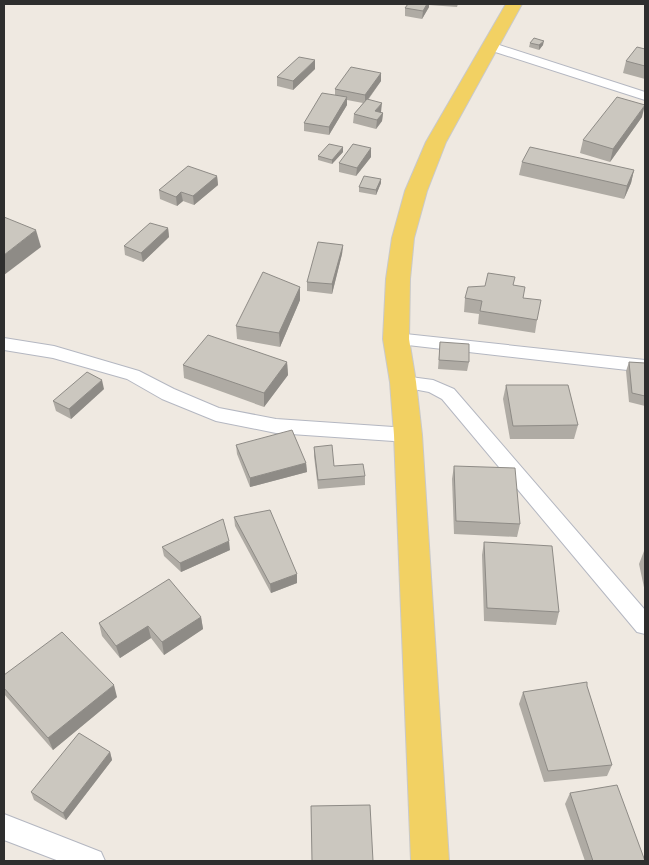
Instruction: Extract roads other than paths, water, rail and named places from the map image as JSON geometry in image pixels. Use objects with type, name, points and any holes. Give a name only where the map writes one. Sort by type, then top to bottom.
[{"type":"main road","points":[[430,861],[408,435],[404,382],[396,339],[398,279],[403,238],[416,191],[436,142],[514,4]]},
{"type":"street","points":[[490,46],[645,96]]},
{"type":"street","points":[[396,339],[645,366]]},
{"type":"street","points":[[4,344],[54,352],[133,375],[168,394],[216,414],[276,426],[408,435]]},
{"type":"street","points":[[404,382],[433,386],[448,394],[645,625]]},
{"type":"street","points":[[4,827],[92,861]]}]
